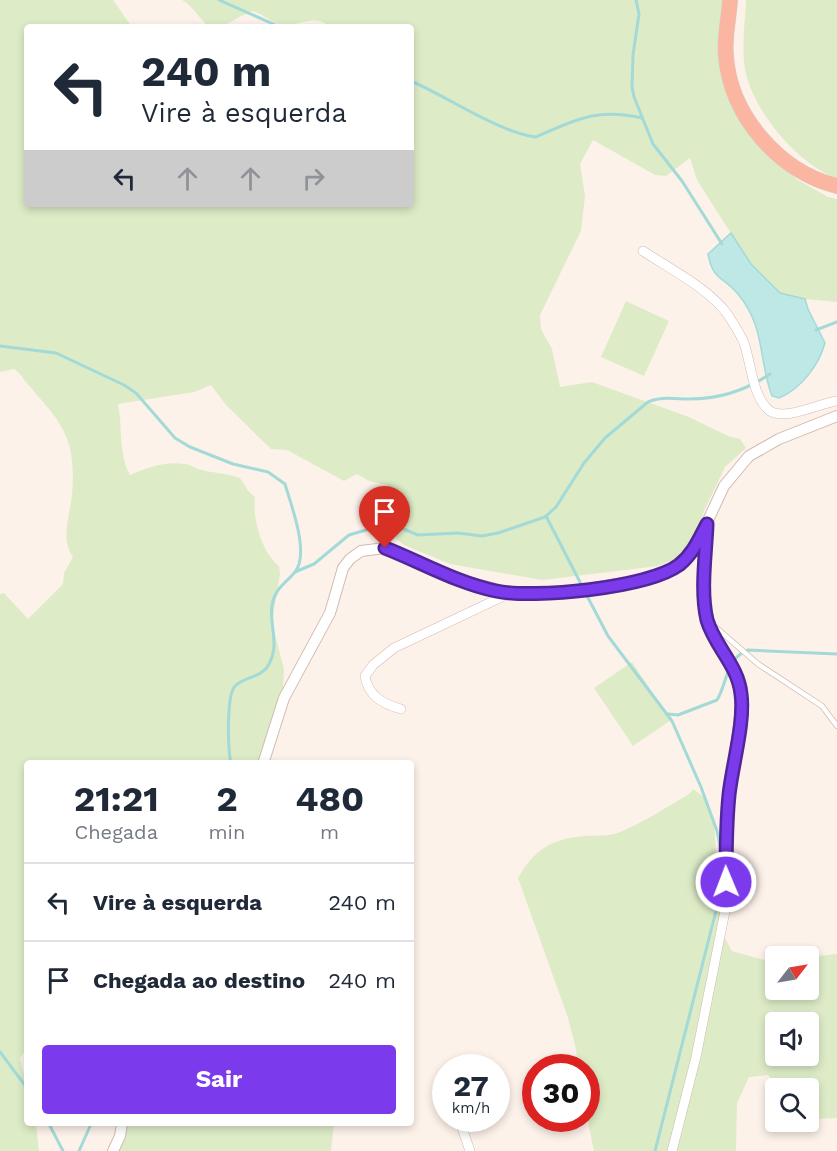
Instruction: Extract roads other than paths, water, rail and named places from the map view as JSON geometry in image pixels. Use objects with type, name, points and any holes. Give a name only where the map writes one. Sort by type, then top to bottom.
[{"type":"highway","points":[[730,0],[726,54],[730,81],[749,120],[770,148],[792,166],[837,186]]},
{"type":"street","points":[[644,251],[714,298],[726,313],[743,340],[756,389],[770,410],[781,414],[794,413],[824,402],[837,401]]},
{"type":"street","points":[[264,760],[284,698],[330,613],[343,568],[361,551],[385,548],[465,582],[510,594],[566,593],[645,579],[665,573],[688,556],[707,524],[724,486],[749,456],[779,439],[837,416]]},
{"type":"street","points":[[672,1151],[696,1057],[727,901],[725,844],[742,696],[734,668],[713,636],[707,619],[705,597],[707,524]]},
{"type":"street","points":[[401,709],[387,705],[367,687],[365,676],[373,665],[394,648],[510,594]]},
{"type":"street","points":[[112,1151],[120,1136],[122,1126]]},
{"type":"street","points":[[464,1132],[471,1151]]},
{"type":"lane","points":[[707,619],[748,657],[822,706],[837,726]]},
{"type":"water","points":[[731,233],[751,264],[780,293],[805,299],[825,343],[814,368],[795,389],[779,398],[772,396],[757,331],[747,307],[733,288],[716,274],[710,263],[708,254]]},
{"type":"waterway","points":[[219,0],[273,24]]},
{"type":"waterway","points":[[636,0],[639,14],[633,55],[634,97],[653,144],[682,181],[722,244]]},
{"type":"waterway","points":[[414,82],[490,121],[521,134],[536,137],[576,120],[599,115],[612,114],[642,118]]},
{"type":"waterway","points":[[816,330],[837,322]]},
{"type":"waterway","points":[[0,346],[56,353],[124,385],[136,393],[175,438],[190,447],[233,464],[268,472],[285,484],[298,529],[301,553],[299,564],[273,599],[271,612],[274,649],[269,664],[262,672],[235,686],[232,692],[228,724],[231,760]]},
{"type":"waterway","points":[[295,572],[314,564],[349,535],[376,527],[394,525],[418,535],[458,533],[482,536],[545,517],[556,507],[584,463],[605,438],[648,402],[663,398],[701,399],[722,396],[751,385],[770,374]]},
{"type":"waterway","points":[[546,516],[582,586]]},
{"type":"waterway","points":[[585,592],[608,636],[672,721],[701,787],[717,831],[721,852]]},
{"type":"waterway","points":[[668,714],[678,715],[717,700],[731,665],[735,659],[748,650],[837,654]]},
{"type":"waterway","points":[[655,1151],[719,899],[722,873]]},
{"type":"waterway","points":[[0,1052],[24,1084]]},
{"type":"waterway","points":[[50,1126],[63,1151]]},
{"type":"waterway","points":[[79,1151],[90,1126]]}]
